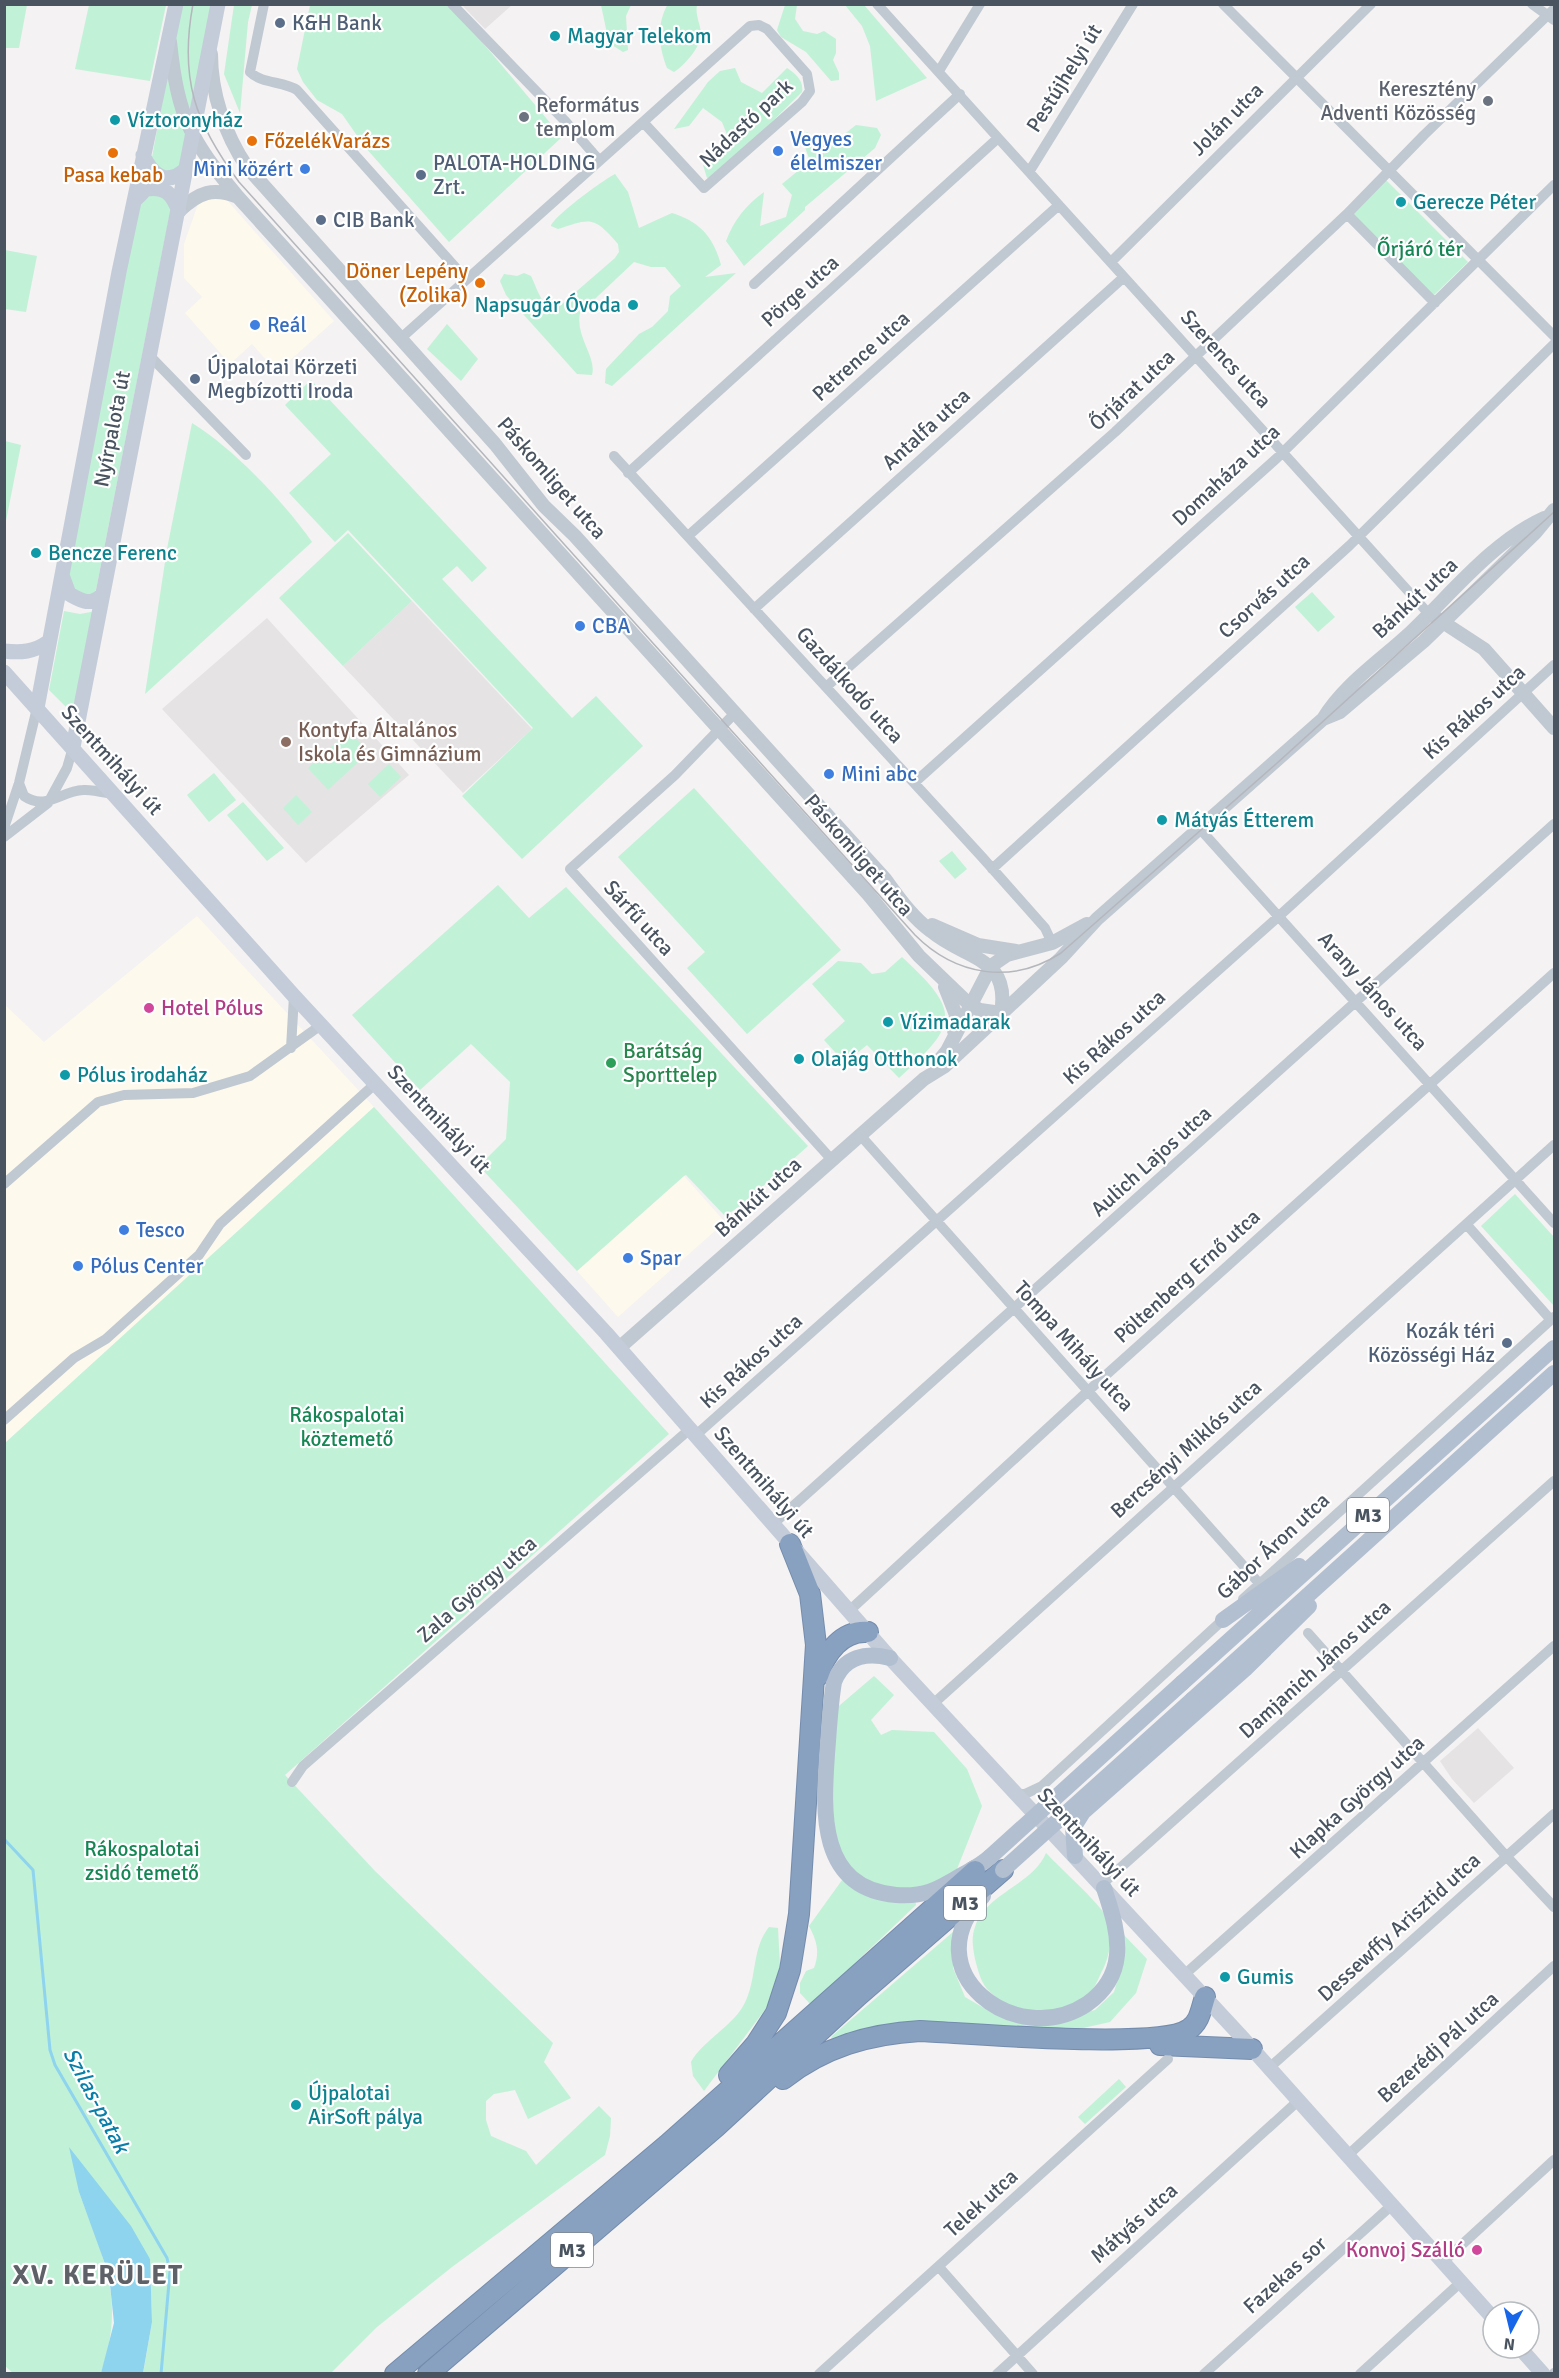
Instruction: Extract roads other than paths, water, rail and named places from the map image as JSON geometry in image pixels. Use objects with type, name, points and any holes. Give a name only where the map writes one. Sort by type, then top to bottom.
[{"type":"highway","points":[[667,2145],[673,2130],[730,2075],[756,2044],[784,1993],[790,1970],[799,1914],[814,1690],[815,1621],[803,1571],[790,1544]]},
{"type":"highway","points":[[814,1690],[819,1672],[835,1646],[853,1632],[868,1632]]},
{"type":"highway","name":"M3","points":[[428,2373],[716,2127],[997,1864]]},
{"type":"highway","name":"M3","points":[[395,2373],[667,2145],[975,1871]]},
{"type":"highway","points":[[716,2127],[742,2113],[766,2091],[812,2060],[853,2041],[873,2036],[920,2031],[1122,2039],[1172,2036],[1189,2029],[1198,2020],[1205,1997]]},
{"type":"highway","points":[[1122,2039],[1154,2045],[1252,2049]]},
{"type":"main road","name":"Nyírpalota út","points":[[37,708],[61,572],[143,155],[170,40],[176,4]]},
{"type":"main road","name":"Nyírpalota út","points":[[73,747],[218,4]]},
{"type":"main road","points":[[143,155],[150,170],[160,177],[174,178],[186,169]]},
{"type":"main road","points":[[134,202],[146,189],[161,188],[169,192],[179,211]]},
{"type":"main road","points":[[61,572],[65,589],[69,594],[87,603],[93,603],[101,596]]},
{"type":"main road","points":[[4,651],[29,651],[48,642]]},
{"type":"main road","name":"Szentmihályi út","points":[[4,672],[294,996],[619,1348],[890,1658],[1205,1997],[1481,2304]]},
{"type":"main road","name":"M3","points":[[997,1864],[1182,1683],[1554,1348]]},
{"type":"main road","name":"M3","points":[[975,1871],[997,1864],[1192,1700],[1554,1373]]},
{"type":"main road","points":[[1223,1620],[1358,1524]]},
{"type":"main road","points":[[1075,1856],[1073,1828],[1083,1812],[1297,1620],[1369,1538]]},
{"type":"main road","points":[[890,1658],[867,1654],[856,1657],[843,1666],[834,1682],[825,1820],[834,1855],[855,1880],[871,1889],[888,1894],[905,1895],[936,1891],[961,1876],[975,1871]]},
{"type":"main road","points":[[997,1864],[961,1925],[958,1956],[970,1984],[984,1999],[1003,2011],[1023,2017],[1062,2016],[1097,1997],[1108,1983],[1117,1954],[1117,1937],[1102,1887]]},
{"type":"main road","points":[[1531,2360],[1543,2373]]},
{"type":"street","points":[[264,4],[250,72],[256,78],[289,85],[297,90],[465,279]]},
{"type":"street","points":[[452,4],[566,122],[599,160]]},
{"type":"street","name":"Szerencs utca","points":[[877,4],[1428,613],[1484,649],[1554,728]]},
{"type":"street","points":[[939,71],[980,4]]},
{"type":"street","name":"Pestújhelyi út","points":[[1029,172],[1133,4]]},
{"type":"street","points":[[1223,4],[1387,172],[1554,336]]},
{"type":"street","name":"Jolán utca","points":[[1111,262],[1371,4]]},
{"type":"street","points":[[1532,4],[1552,14]]},
{"type":"street","name":"Őrjárat utca","points":[[826,687],[983,551],[1196,357],[1203,347],[1347,213],[1552,14]]},
{"type":"street","name":"Nádastó park","points":[[400,339],[452,295],[465,279],[750,26],[759,25],[767,28],[807,74],[811,82],[810,91],[802,102],[704,188],[643,122]]},
{"type":"street","name":"Páskomliget utca","points":[[212,39],[216,94],[238,155],[495,444],[544,506],[575,536],[885,879],[916,918],[942,940],[991,966]]},
{"type":"street","name":"Páskomliget utca","points":[[170,40],[175,88],[193,136],[204,155],[238,197],[630,633],[719,728],[940,977],[970,1005],[987,1012],[1001,1013]]},
{"type":"street","points":[[754,284],[960,94]]},
{"type":"street","name":"Pörge utca","points":[[628,473],[997,139]]},
{"type":"street","name":"Domaháza utca","points":[[914,783],[1282,453],[1554,185]]},
{"type":"street","points":[[179,211],[200,193],[207,191],[222,192],[238,197]]},
{"type":"street","name":"Petrence utca","points":[[688,536],[1059,205]]},
{"type":"street","points":[[1347,213],[1435,303]]},
{"type":"street","name":"Antalfa utca","points":[[754,609],[1124,278]]},
{"type":"street","points":[[383,356],[400,339]]},
{"type":"street","name":"Csorvás utca","points":[[992,868],[1358,537],[1554,344]]},
{"type":"street","points":[[148,354],[246,455]]},
{"type":"street","name":"Gazdálkodó utca","points":[[614,456],[992,868],[1045,928],[1052,943]]},
{"type":"street","name":"Bánkút utca","points":[[924,1079],[945,1066],[1061,958],[1097,919],[1323,719],[1332,703],[1428,613],[1527,526],[1550,514]]},
{"type":"street","name":"Bánkút utca","points":[[1323,719],[1340,712],[1443,622],[1535,533],[1550,514]]},
{"type":"street","name":"Kis Rákos utca","points":[[693,1432],[938,1221],[1278,917],[1554,665]]},
{"type":"street","name":"Nyírpalota út","points":[[4,828],[19,783],[37,708]]},
{"type":"street","name":"Sárfű utca","points":[[735,714],[675,776],[570,869],[832,1160]]},
{"type":"street","points":[[33,732],[46,727],[55,728]]},
{"type":"street","name":"Nyírpalota út","points":[[4,837],[48,803],[67,768],[73,747]]},
{"type":"street","points":[[19,783],[24,796],[48,803],[71,792],[86,789],[116,795]]},
{"type":"street","name":"Aulich Lajos utca","points":[[772,1525],[1015,1310],[1554,824]]},
{"type":"street","name":"Arany János utca","points":[[1200,829],[1357,1001],[1554,1223]]},
{"type":"street","name":"Páskomliget utca","points":[[916,918],[978,945],[1024,952]]},
{"type":"street","name":"Bánkút utca","points":[[619,1348],[924,1079],[947,1051],[991,966],[1007,955],[1052,943],[1097,919]]},
{"type":"street","points":[[991,966],[1004,988],[1001,1013]]},
{"type":"street","name":"Pöltenberg Ernő utca","points":[[849,1611],[1087,1392],[1554,973]]},
{"type":"street","points":[[940,977],[951,998],[956,1015],[953,1038]]},
{"type":"street","points":[[291,1048],[294,996]]},
{"type":"street","points":[[4,1184],[98,1102],[124,1095],[183,1094],[250,1076],[321,1025]]},
{"type":"street","points":[[4,1420],[74,1358],[106,1339],[199,1256],[220,1224],[376,1083]]},
{"type":"street","name":"Tompa Mihály utca","points":[[861,1135],[1258,1582]]},
{"type":"street","points":[[1516,1180],[1554,1145]]},
{"type":"street","name":"Bercsényi Miklós utca","points":[[933,1704],[1516,1180]]},
{"type":"street","points":[[1467,1225],[1553,1319]]},
{"type":"street","name":"Gábor Áron utca","points":[[1015,1794],[1025,1794],[1042,1786],[1223,1620],[1258,1582],[1553,1319]]},
{"type":"street","name":"Zala György utca","points":[[292,1782],[303,1766],[693,1432]]},
{"type":"street","name":"Damjanich János utca","points":[[1102,1887],[1554,1481]]},
{"type":"street","points":[[1308,1633],[1506,1857],[1554,1907]]},
{"type":"street","name":"Klapka György utca","points":[[1184,1975],[1554,1646]]},
{"type":"street","name":"Dessewffy Arisztid utca","points":[[1269,2068],[1554,1814]]},
{"type":"street","name":"Bezerédj Pál utca","points":[[1347,2156],[1554,1966]]},
{"type":"street","name":"Telek utca","points":[[819,2373],[1168,2059]]},
{"type":"street","name":"Mátyás utca","points":[[997,2373],[1298,2101]]},
{"type":"street","points":[[1443,2262],[1554,2160]]},
{"type":"street","name":"Fazekas sor","points":[[1204,2373],[1392,2205]]},
{"type":"street","points":[[939,2267],[1034,2373]]},
{"type":"street","points":[[1360,2373],[1461,2282]]},
{"type":"water","points":[[69,2147],[131,2226],[150,2259],[152,2322],[143,2373],[101,2373],[114,2323],[109,2275],[79,2192]]},
{"type":"waterway","name":"Szilas-patak","points":[[4,1839],[33,1870],[50,2050],[55,2065],[167,2258],[170,2271],[161,2374]]},
{"type":"tram line","points":[[193,4],[188,55],[194,99],[211,140],[239,182],[915,935],[948,960],[966,967],[1004,972],[1042,963],[1061,953],[1276,764],[1554,512]]},
{"type":"place","name":"K&H Bank","points":[[280,23]]},
{"type":"place","name":"Magyar Telekom","points":[[555,36]]},
{"type":"place","name":"Keresztény Adventi Közösség","points":[[1488,101]]},
{"type":"place","name":"Református templom","points":[[524,117]]},
{"type":"place","name":"Víztoronyház","points":[[115,120]]},
{"type":"place","name":"FőzelékVarázs","points":[[252,141]]},
{"type":"place","name":"Vegyes élelmiszer","points":[[778,151]]},
{"type":"place","name":"Pasa kebab","points":[[113,153]]},
{"type":"place","name":"Mini közért","points":[[305,169]]},
{"type":"place","name":"PALOTA-HOLDING Zrt.","points":[[421,175]]},
{"type":"place","name":"Gerecze Péter","points":[[1401,202]]},
{"type":"place","name":"CIB Bank","points":[[321,220]]},
{"type":"place","name":"Döner Lepény (Zolika)","points":[[480,283]]},
{"type":"place","name":"Napsugár Óvoda","points":[[633,305]]},
{"type":"place","name":"Reál","points":[[255,325]]},
{"type":"place","name":"Újpalotai Körzeti Megbízotti Iroda","points":[[195,379]]},
{"type":"place","name":"Bencze Ferenc","points":[[36,553]]},
{"type":"place","name":"CBA","points":[[580,626]]},
{"type":"place","name":"Kontyfa Általános Iskola és Gimnázium","points":[[286,742]]},
{"type":"place","name":"Mini abc","points":[[829,774]]},
{"type":"place","name":"Mátyás Étterem","points":[[1162,820]]},
{"type":"place","name":"Hotel Pólus","points":[[149,1008]]},
{"type":"place","name":"Vízimadarak","points":[[888,1022]]},
{"type":"place","name":"Olajág Otthonok","points":[[799,1059]]},
{"type":"place","name":"Barátság Sporttelep","points":[[611,1063]]},
{"type":"place","name":"Pólus irodaház","points":[[65,1075]]},
{"type":"place","name":"Tesco","points":[[124,1230]]},
{"type":"place","name":"Spar","points":[[628,1258]]},
{"type":"place","name":"Pólus Center","points":[[78,1266]]},
{"type":"place","name":"Kozák téri Közösségi Ház","points":[[1507,1343]]},
{"type":"place","name":"Gumis","points":[[1225,1977]]},
{"type":"place","name":"Újpalotai AirSoft pálya","points":[[296,2105]]},
{"type":"place","name":"Konvoj Szálló","points":[[1477,2250]]},
{"type":"district","name":"XV. KERÜLET","points":[[98,2275]]},
{"type":"park label","name":"Őrjáró tér","points":[[1420,249]]},
{"type":"park label","name":"Rákospalotai köztemető","points":[[347,1427]]},
{"type":"park label","name":"Rákospalotai zsidó temető","points":[[142,1861]]}]
